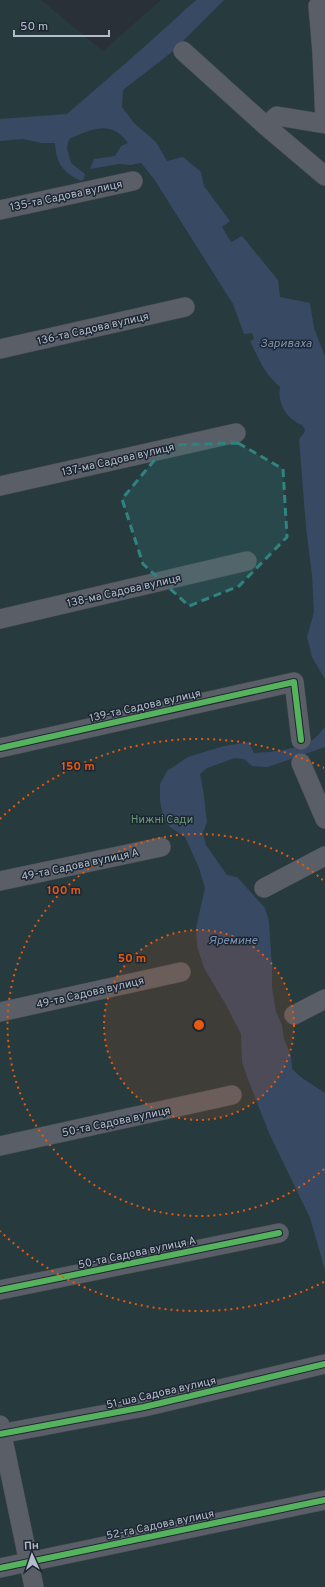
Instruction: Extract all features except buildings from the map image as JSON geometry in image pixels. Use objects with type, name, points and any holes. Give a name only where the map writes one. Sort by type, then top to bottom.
[{"type":"street","points":[[266,126],[277,116],[325,122],[322,52],[318,6],[325,6]]},
{"type":"street","points":[[183,51],[266,126],[325,176]]},
{"type":"street","name":"135-та Садова вулиця","points":[[0,210],[133,181]]},
{"type":"street","name":"136-та Садова вулиця","points":[[0,349],[185,307]]},
{"type":"street","name":"137-ма Садова вулиця","points":[[0,486],[236,432]]},
{"type":"street","name":"138-ма Садова вулиця","points":[[0,619],[247,561]]},
{"type":"street","name":"139-та Садова вулиця","points":[[0,748],[294,682],[301,740]]},
{"type":"street","points":[[301,763],[325,819]]},
{"type":"street","name":"49-та Садова вулиця А","points":[[0,881],[161,847]]},
{"type":"street","points":[[264,888],[325,856]]},
{"type":"street","name":"49-та Садова вулиця","points":[[0,1012],[181,972]]},
{"type":"street","points":[[294,1015],[325,999]]},
{"type":"street","name":"50-та Садова вулиця","points":[[0,1146],[232,1096]]},
{"type":"street","name":"50-та Садова вулиця А","points":[[0,1290],[279,1233]]},
{"type":"street","name":"51-ша Садова вулиця","points":[[1,1431],[144,1407],[325,1364]]},
{"type":"street","points":[[1,1431],[34,1587]]},
{"type":"street","name":"52-га Садова вулиця","points":[[0,1568],[325,1500]]},
{"type":"highlighted area","points":[[238,443],[283,469],[287,537],[239,586],[189,606],[143,564],[122,499],[167,445]]},
{"type":"green space","name":"Нижні Сади","points":[[0,0],[41,0],[103,51],[161,0],[325,0],[325,1587],[0,1587]]},
{"type":"water","name":"Зариваха","points":[[196,0],[224,0],[172,52],[123,90],[122,107],[134,123],[156,142],[167,161],[183,157],[201,172],[204,186],[230,221],[222,227],[231,242],[242,236],[278,280],[280,297],[310,303],[314,328],[325,357],[325,679],[312,657],[307,637],[314,612],[299,439],[305,430],[302,425],[292,419],[284,410],[280,399],[280,387],[266,372],[259,360],[250,341],[254,339],[252,333],[244,334],[233,304],[154,179],[141,163],[131,165],[119,164],[90,169],[94,159],[115,156],[121,146],[128,143],[122,136],[115,131],[101,128],[69,139],[67,148],[71,163],[85,174],[84,179],[81,181],[65,171],[57,157],[55,143],[41,143],[23,139],[0,141],[0,119],[67,114]]},
{"type":"water","name":"Яремине","points":[[325,727],[325,747],[268,767],[252,766],[244,759],[235,758],[207,768],[200,774],[207,822],[203,833],[206,845],[227,875],[237,877],[265,908],[269,921],[272,987],[276,1012],[282,1025],[284,1039],[291,1055],[292,1069],[302,1078],[325,1093],[325,1270],[310,1218],[269,1133],[249,1082],[242,1062],[241,1034],[204,968],[197,946],[196,928],[205,888],[199,868],[185,837],[170,827],[164,820],[160,801],[160,784],[167,771],[188,757],[224,746],[249,742],[254,753],[291,748],[312,740]]},
{"type":"cycle path","points":[[0,748],[294,682],[301,740]]},
{"type":"cycle path","points":[[0,1290],[279,1233]]},
{"type":"cycle path","points":[[0,1434],[144,1407],[325,1364]]},
{"type":"cycle path","points":[[0,1568],[325,1500]]}]
